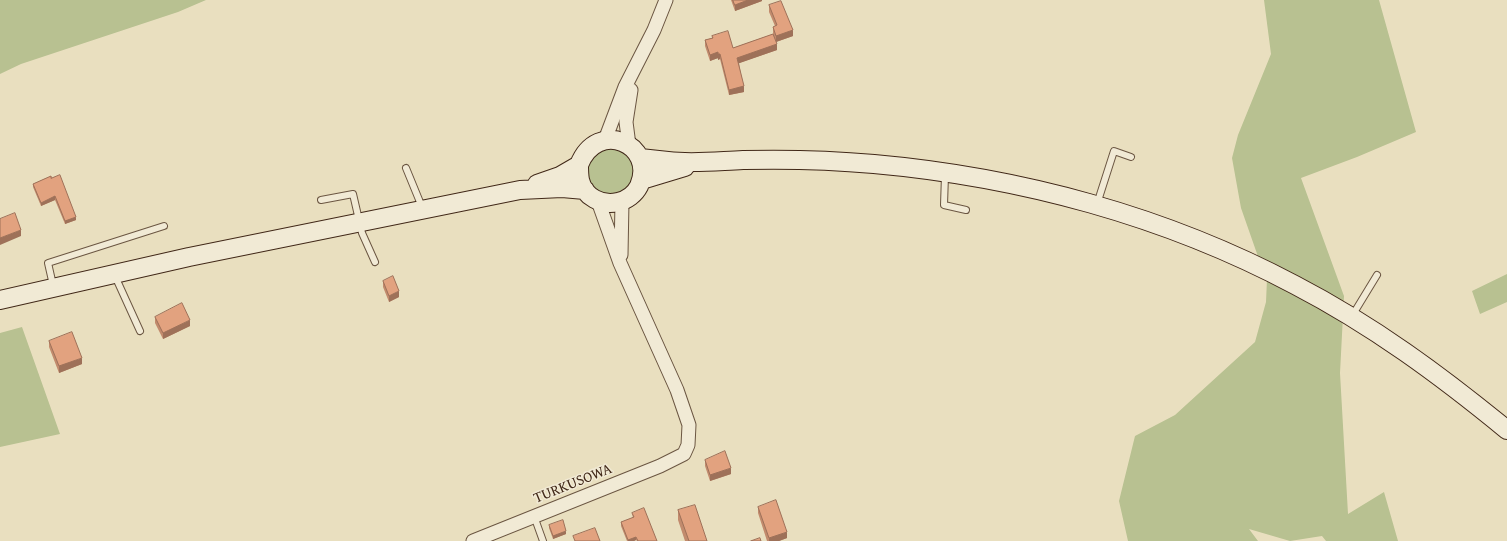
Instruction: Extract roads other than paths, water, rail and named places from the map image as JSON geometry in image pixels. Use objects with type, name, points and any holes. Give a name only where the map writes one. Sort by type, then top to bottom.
[{"type":"main road","points":[[0,300],[196,256],[520,190],[562,188],[591,195],[610,204],[622,201],[631,196],[638,189],[642,180],[643,170],[634,152],[621,141],[605,140],[596,143],[588,148],[583,156],[580,165],[579,178],[591,195]]},
{"type":"main road","points":[[634,152],[665,161],[829,161],[945,171],[1038,189],[1097,205],[1158,225],[1218,249],[1295,285],[1351,317],[1400,348],[1448,382],[1507,430]]},
{"type":"main road","points":[[642,180],[704,162]]},
{"type":"main road","points":[[520,190],[560,176],[580,165]]},
{"type":"street","points":[[605,140],[625,87],[654,30],[666,0]]},
{"type":"street","points":[[634,152],[626,122],[628,101],[638,62]]},
{"type":"street","points":[[591,195],[620,263]]},
{"type":"street","points":[[620,263],[622,201]]},
{"type":"street","name":"TURKUSOWA","points":[[473,541],[660,466],[684,454],[688,445],[689,425],[676,390],[620,263]]},
{"type":"lane","points":[[1097,205],[1114,151],[1131,157]]},
{"type":"lane","points":[[406,168],[422,209]]},
{"type":"lane","points":[[945,171],[944,205],[966,210]]},
{"type":"lane","points":[[321,200],[353,194],[362,234],[375,262]]},
{"type":"lane","points":[[54,289],[48,263],[164,226]]},
{"type":"lane","points":[[114,275],[140,331]]},
{"type":"lane","points":[[1351,317],[1377,275]]},
{"type":"lane","points":[[534,516],[544,541]]}]
